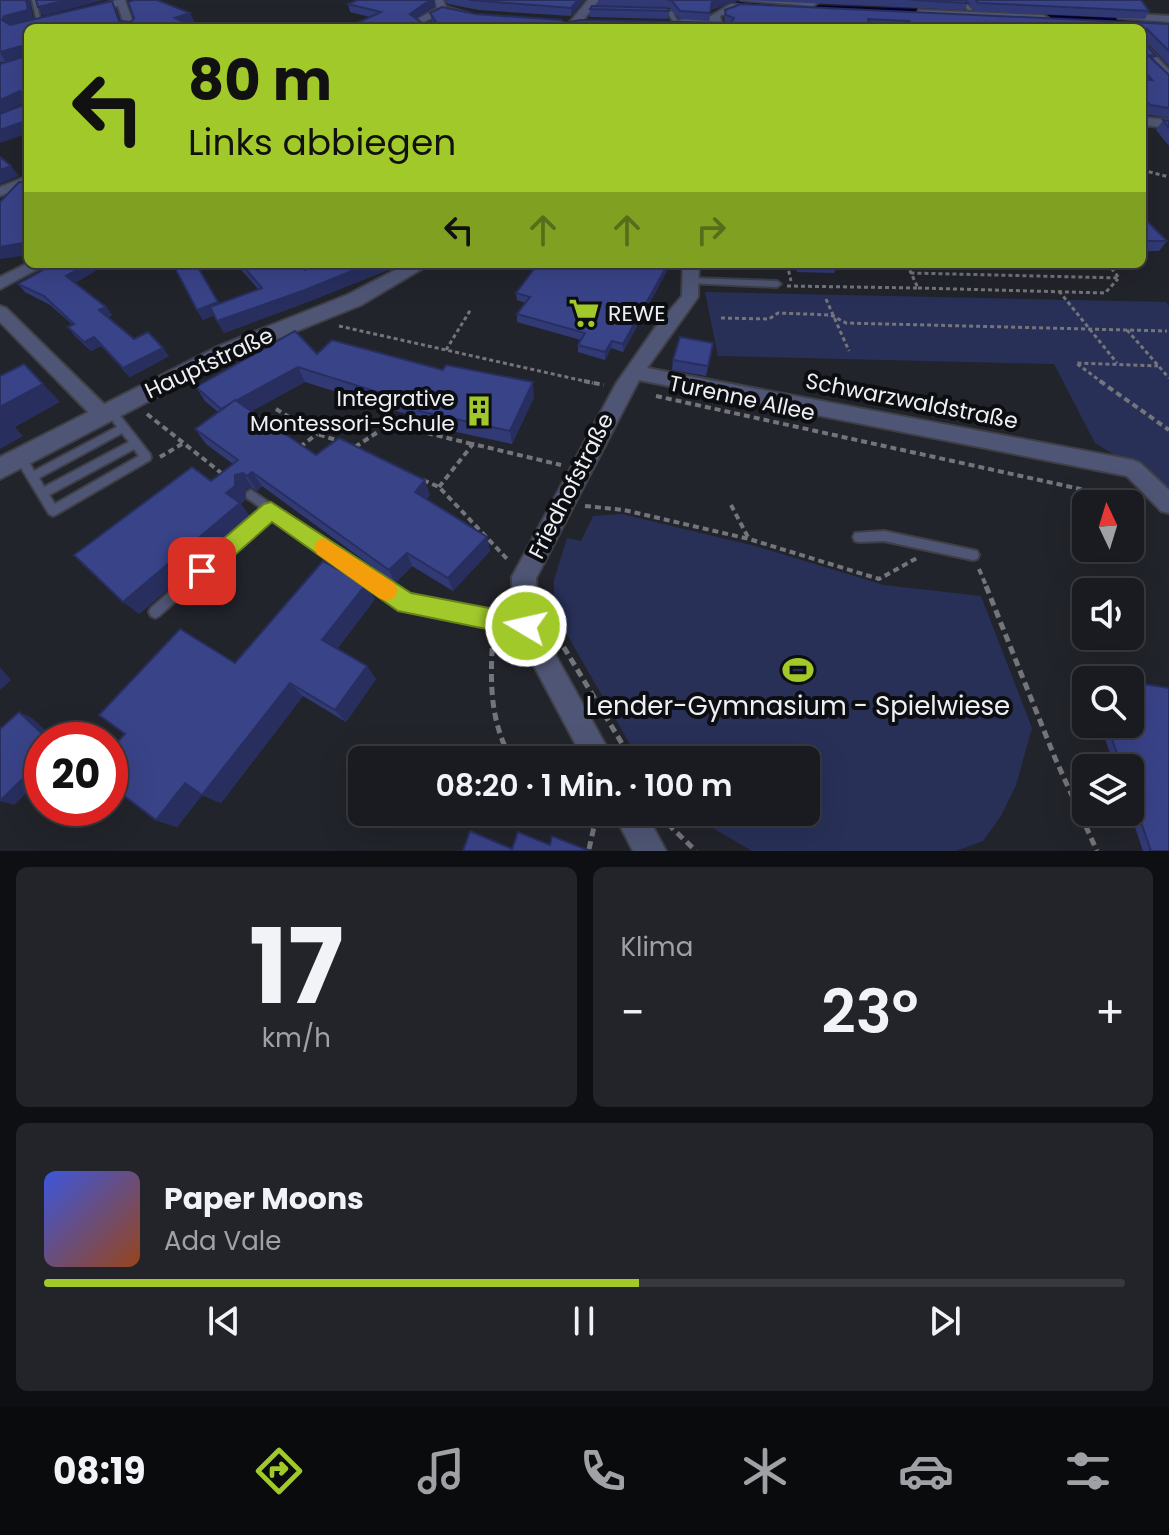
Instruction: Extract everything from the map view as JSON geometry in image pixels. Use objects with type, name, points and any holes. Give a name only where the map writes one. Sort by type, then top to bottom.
[{"type":"street","points":[[718,24],[725,9],[739,6],[820,6],[740,0]]},
{"type":"street","points":[[80,12],[121,1],[129,24]]},
{"type":"street","points":[[424,24],[419,21],[441,4],[479,16]]},
{"type":"street","points":[[575,24],[594,7]]},
{"type":"street","points":[[907,9],[970,9],[1052,16],[907,9]]},
{"type":"street","points":[[1119,21],[1146,14],[1169,19]]},
{"type":"street","points":[[31,24],[53,18]]},
{"type":"street","points":[[1119,21],[1169,26]]},
{"type":"street","points":[[661,24],[694,24]]},
{"type":"street","points":[[1146,48],[1168,75]]},
{"type":"street","points":[[1146,121],[1169,124]]},
{"type":"street","points":[[0,192],[24,182]]},
{"type":"street","points":[[0,284],[31,268]]},
{"type":"street","name":"Hauptstraße","points":[[18,468],[112,418],[144,394],[227,351],[354,300],[414,268]]},
{"type":"street","name":"Friedhofstraße","points":[[592,746],[526,626],[524,577],[628,380],[690,297],[691,272]]},
{"type":"street","points":[[0,312],[112,418]]},
{"type":"street","name":"Schwarzwaldstraße","points":[[628,380],[1133,469],[1169,504]]},
{"type":"street","points":[[636,826],[650,851]]},
{"type":"lane","points":[[34,0],[39,22]]},
{"type":"lane","points":[[961,0],[970,9]]},
{"type":"lane","points":[[652,12],[670,12],[671,23]]},
{"type":"lane","points":[[691,272],[777,284]]},
{"type":"lane","points":[[18,468],[53,511],[146,457],[112,418]]},
{"type":"lane","points":[[42,494],[135,443]]},
{"type":"lane","points":[[251,495],[406,603],[526,626]]},
{"type":"lane","points":[[155,612],[271,510]]},
{"type":"lane","points":[[859,537],[884,536],[973,555]]},
{"type":"path","points":[[1146,171],[1169,177]]},
{"type":"path","points":[[788,268],[792,288]]},
{"type":"path","points":[[909,268],[918,288]]},
{"type":"path","points":[[1111,268],[1119,278]]},
{"type":"path","points":[[911,273],[1119,278]]},
{"type":"path","points":[[777,284],[792,288],[1105,293],[1119,278]]},
{"type":"path","points":[[1059,291],[1117,363]]},
{"type":"path","points":[[826,299],[849,351]]},
{"type":"path","points":[[446,350],[471,309]]},
{"type":"path","points":[[721,318],[769,319],[778,313],[831,315],[846,323],[1167,331]]},
{"type":"path","name":"Turenne Allee","points":[[308,319],[446,350],[628,380],[1093,490]]},
{"type":"path","points":[[1127,330],[1169,378]]},
{"type":"path","points":[[1158,366],[1076,363],[1169,430]]},
{"type":"path","points":[[144,394],[143,410],[236,484]]},
{"type":"path","points":[[276,409],[317,434],[369,453]]},
{"type":"path","points":[[355,447],[390,424],[579,469]]},
{"type":"path","points":[[295,450],[317,434]]},
{"type":"path","points":[[439,487],[473,444]]},
{"type":"path","points":[[411,474],[439,487],[524,577]]},
{"type":"path","points":[[563,500],[601,510],[624,510],[749,539],[879,579],[937,547]]},
{"type":"path","points":[[731,505],[749,539]]},
{"type":"path","points":[[973,555],[1055,758],[1097,851]]},
{"type":"path","points":[[493,621],[490,690],[503,746]]},
{"type":"path","points":[[589,849],[595,826]]},
{"type":"path","points":[[670,826],[696,851]]},
{"type":"shaded area","points":[[705,292],[1166,302],[1169,306],[1169,491],[1140,461],[1118,457],[1095,443],[1054,364],[718,356]]},
{"type":"shaded area","name":"Lender-Gymnasium - Spielwiese","points":[[622,514],[755,546],[884,585],[981,596],[1032,728],[1016,785],[1001,816],[983,841],[956,851],[752,851],[709,826],[820,826],[820,746],[631,746],[554,612],[554,580],[567,538],[581,541],[593,516]]},
{"type":"building","points":[[0,0],[26,0],[28,10],[4,16],[2,20],[10,25],[112,1],[119,21],[131,22],[134,18],[128,2],[134,0],[157,0],[190,13],[175,18],[189,24],[24,24],[24,48],[0,52]]},
{"type":"building","points":[[36,0],[67,0],[38,7]]},
{"type":"building","points":[[358,0],[430,0],[410,14],[422,23],[436,22],[430,13],[442,7],[475,14],[562,20],[565,23],[580,20],[731,23],[734,18],[726,15],[725,10],[741,4],[1169,24],[1169,51],[1147,29],[1146,33],[1146,24],[911,24],[909,21],[868,19],[870,24],[355,24],[381,12],[348,4]]},
{"type":"building","points":[[468,0],[578,0],[571,8]]},
{"type":"building","points":[[671,0],[718,0],[712,2],[710,13],[680,11]]},
{"type":"building","points":[[911,0],[965,0],[968,3]]},
{"type":"building","points":[[976,0],[1141,0],[1149,11],[978,3]]},
{"type":"building","points":[[592,6],[667,8],[669,11],[590,9]]},
{"type":"building","points":[[1146,44],[1156,56],[1148,55],[1169,75],[1169,108],[1150,105],[1146,100],[1146,79],[1152,80],[1146,73]]},
{"type":"building","points":[[24,52],[24,93],[20,91],[0,100],[0,64],[23,57]]},
{"type":"building","points":[[24,100],[24,121],[0,130],[0,114],[23,105]]},
{"type":"building","points":[[0,157],[11,166],[0,170]]},
{"type":"building","points":[[19,182],[24,182],[24,243],[0,247],[0,202]]},
{"type":"building","points":[[1146,220],[1167,241],[1146,241]]},
{"type":"building","points":[[47,268],[80,268],[66,276],[106,307],[99,310],[134,339],[148,332],[163,348],[123,368],[94,337],[84,342],[68,327],[74,324],[44,296],[18,284]]},
{"type":"building","points":[[175,268],[198,268],[218,302],[197,310]]},
{"type":"building","points":[[244,268],[359,268],[217,321],[210,307],[262,288]]},
{"type":"building","name":"REWE","points":[[535,268],[666,268],[623,344],[612,341],[605,352],[578,345],[585,333],[517,314],[530,297],[516,293]]},
{"type":"building","points":[[295,331],[317,354],[332,340],[443,370],[446,365],[533,382],[510,431],[419,411],[422,406],[298,367],[221,409],[196,387]]},
{"type":"building","points":[[680,337],[713,343],[708,366],[673,360]]},
{"type":"building","points":[[24,364],[43,384],[0,407],[0,376]]},
{"type":"building","points":[[235,400],[316,455],[339,438],[425,480],[415,492],[487,537],[448,578],[407,553],[389,570],[252,472],[247,476],[243,473],[235,475],[235,486],[226,493],[240,503],[123,602],[74,555],[192,467],[211,481],[238,460],[195,429]]},
{"type":"building","points":[[323,561],[366,584],[322,640],[367,666],[335,710],[290,683],[202,795],[185,783],[156,820],[128,799],[128,722],[109,722],[99,715],[180,629],[235,663]]},
{"type":"building","points":[[1144,684],[1169,688],[1169,851],[1151,851],[1142,826],[1144,754],[1117,754],[1112,738],[1144,738]]},
{"type":"building","points":[[19,712],[30,722],[24,722],[24,778],[0,801],[0,729]]},
{"type":"building","points":[[470,831],[512,849],[518,832],[550,845],[552,836],[590,851],[463,851]]},
{"type":"waterway","points":[[725,3],[958,12]]},
{"type":"waterway","points":[[1037,16],[1169,22]]},
{"type":"slow traffic","points":[[324,548],[386,590]]},
{"type":"place","name":"REWE","points":[[584,313]]},
{"type":"place","name":"Integrative Montessori-Schule","points":[[479,411]]},
{"type":"place","name":"Lender-Gymnasium - Spielwiese","points":[[798,670]]},
{"type":"route","points":[[202,571],[271,510],[406,603],[526,626]]}]
